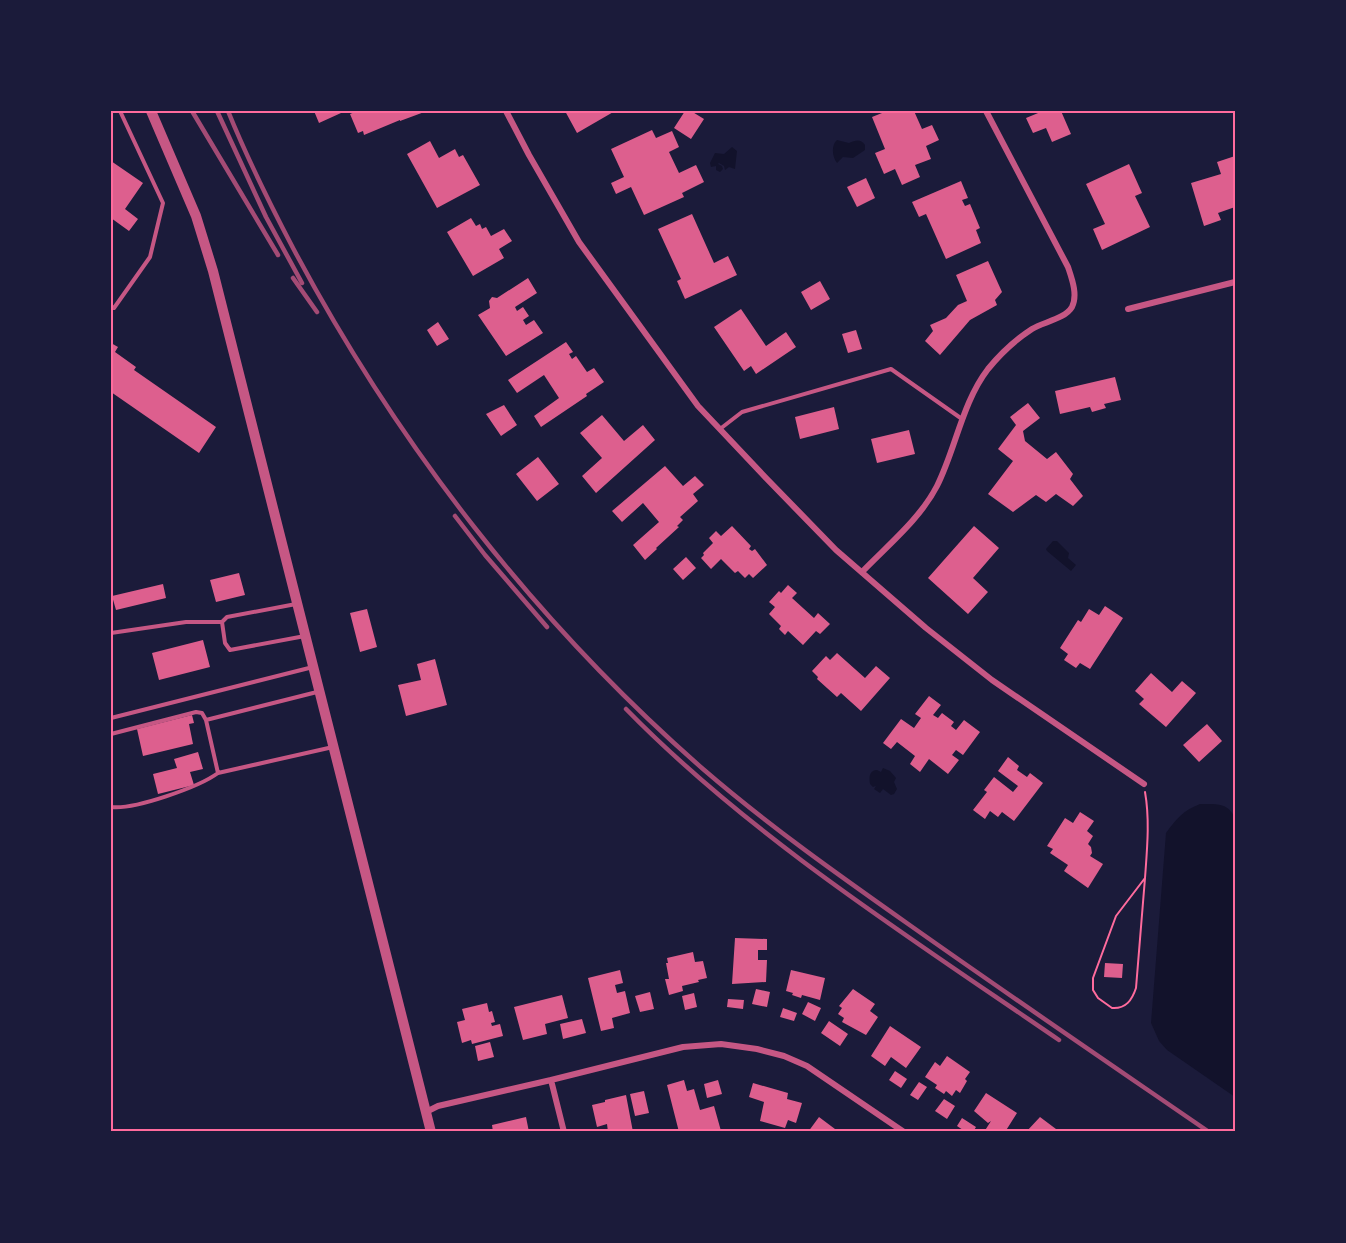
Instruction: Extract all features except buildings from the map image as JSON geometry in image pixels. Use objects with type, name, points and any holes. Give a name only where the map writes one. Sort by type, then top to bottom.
[{"type":"street","points":[[151,111],[188,194],[204,241],[431,1132]]},
{"type":"street","points":[[506,111],[579,242],[698,406],[836,550],[926,628],[992,680],[1144,784]]},
{"type":"street","points":[[862,572],[919,513],[937,486],[971,398],[987,370],[1008,347],[1034,328],[1071,309],[1074,300],[1074,285],[1068,267],[986,111]]},
{"type":"street","points":[[1128,309],[1235,282]]},
{"type":"street","points":[[426,1112],[438,1106],[683,1047],[721,1044],[757,1049],[784,1056],[807,1066],[904,1132]]},
{"type":"street","points":[[550,1080],[564,1132]]},
{"type":"lane","points":[[111,307],[114,308],[150,257],[163,203],[120,111]]},
{"type":"lane","points":[[720,429],[742,412],[891,369],[963,419]]},
{"type":"lane","points":[[297,604],[226,617],[222,622],[225,642],[230,650],[306,636]]},
{"type":"lane","points":[[111,633],[186,622],[222,622]]},
{"type":"lane","points":[[111,718],[314,666]]},
{"type":"lane","points":[[206,720],[320,691]]},
{"type":"lane","points":[[111,734],[196,712],[202,713],[206,720],[219,773]]},
{"type":"lane","points":[[111,807],[128,806],[180,792],[219,773],[334,747]]},
{"type":"path","points":[[1144,784],[1148,809],[1145,878],[1136,988],[1130,1002],[1124,1006],[1112,1008],[1098,998],[1093,990],[1093,978],[1116,916],[1145,878]]},
{"type":"shaded area","points":[[837,140],[849,143],[859,141],[865,145],[865,150],[853,158],[843,157],[837,163],[833,151]]},
{"type":"shaded area","points":[[732,147],[737,151],[735,169],[729,167],[725,170],[724,166],[719,163],[723,169],[720,172],[716,170],[716,166],[711,167],[710,163],[715,153],[724,154]]},
{"type":"shaded area","points":[[1053,541],[1057,541],[1069,553],[1068,558],[1076,565],[1071,571],[1047,551],[1046,549]]},
{"type":"shaded area","points":[[883,768],[890,771],[896,778],[894,782],[897,789],[894,794],[891,795],[883,789],[880,793],[874,789],[876,786],[873,787],[870,784],[871,773],[874,770],[881,772]]},
{"type":"shaded area","points":[[1200,804],[1217,804],[1226,807],[1235,819],[1235,1097],[1167,1050],[1159,1041],[1151,1023],[1166,833],[1173,823],[1189,809]]},
{"type":"railway","points":[[192,111],[278,255]]},
{"type":"railway","points":[[217,111],[266,217],[302,283]]},
{"type":"railway","points":[[228,111],[259,181],[293,248],[377,392],[474,527],[527,592],[583,654],[703,769],[779,831],[948,952],[1209,1132]]},
{"type":"railway","points":[[293,278],[317,312]]},
{"type":"railway","points":[[455,516],[547,627]]},
{"type":"railway","points":[[626,709],[674,756],[779,843],[890,925],[1059,1040]]}]
